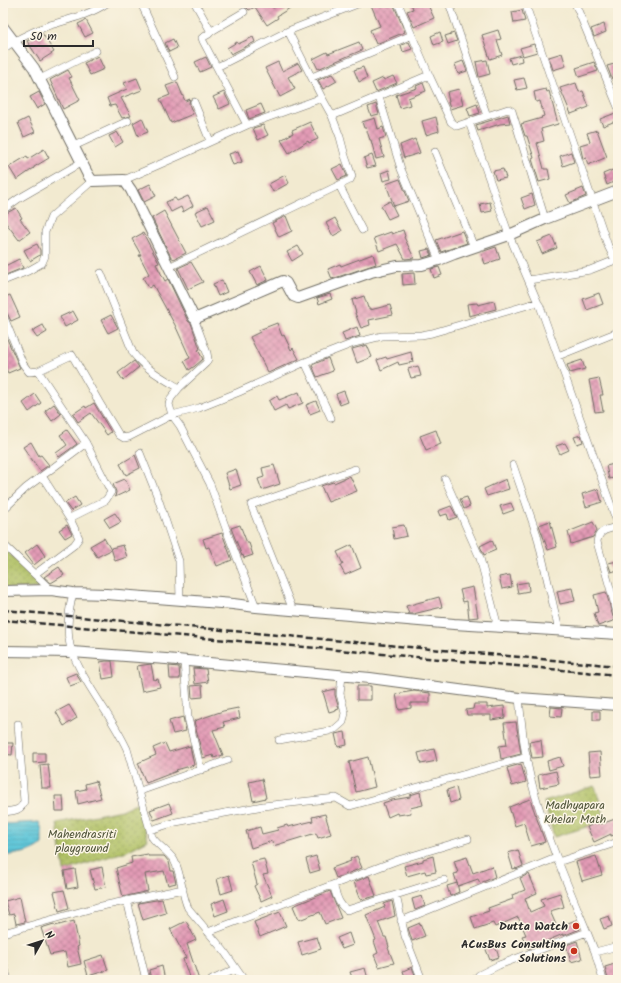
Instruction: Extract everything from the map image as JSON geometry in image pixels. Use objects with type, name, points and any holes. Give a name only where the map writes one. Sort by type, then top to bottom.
[{"type":"street","points":[[3,49],[14,41],[45,27],[97,10],[107,3]]},
{"type":"street","points":[[141,3],[175,77]]},
{"type":"street","points":[[195,3],[210,32]]},
{"type":"street","points":[[217,67],[288,31],[360,3]]},
{"type":"street","points":[[398,3],[451,122],[457,126],[508,109],[512,111],[545,219]]},
{"type":"street","points":[[449,3],[487,116]]},
{"type":"street","points":[[525,3],[608,246],[617,261],[585,271],[529,280]]},
{"type":"street","points":[[575,3],[618,107]]},
{"type":"street","points":[[244,12],[204,36],[203,40],[247,125]]},
{"type":"street","points":[[3,27],[34,68],[92,181]]},
{"type":"street","points":[[169,267],[350,180],[352,176],[332,116],[288,31]]},
{"type":"street","points":[[312,77],[412,34]]},
{"type":"street","points":[[40,79],[96,51]]},
{"type":"street","points":[[332,116],[429,75]]},
{"type":"street","points":[[378,97],[401,169],[439,260]]},
{"type":"street","points":[[3,282],[42,263],[45,256],[45,232],[51,217],[92,181],[124,180],[247,125],[322,98]]},
{"type":"street","points":[[194,102],[210,141]]},
{"type":"street","points":[[74,146],[128,121]]},
{"type":"street","points":[[468,122],[509,235],[540,306],[618,526],[600,533],[597,542],[618,616]]},
{"type":"street","points":[[435,152],[474,247]]},
{"type":"street","points":[[3,210],[18,199],[82,162]]},
{"type":"street","points":[[124,180],[131,190],[194,318],[207,353],[208,358],[206,363],[179,388],[171,398],[169,404],[172,415],[184,432],[210,484],[231,544],[256,607]]},
{"type":"street","points":[[339,185],[362,230]]},
{"type":"street","points":[[194,318],[283,281],[286,283],[293,296],[298,298],[371,272],[397,266],[422,265],[439,260],[509,235],[545,219],[618,191]]},
{"type":"street","points":[[101,273],[133,353],[146,366],[179,388]]},
{"type":"street","points":[[3,315],[23,364],[30,372],[38,371],[72,355],[98,402],[119,435],[124,438],[129,437],[172,415],[199,408],[239,392],[304,362],[354,343],[382,336],[421,335],[432,333],[538,303]]},
{"type":"street","points":[[558,356],[618,332]]},
{"type":"street","points":[[304,362],[331,418]]},
{"type":"street","points":[[38,371],[86,443],[111,492],[106,500],[76,514],[71,520]]},
{"type":"street","points":[[3,510],[26,488],[86,443]]},
{"type":"street","points":[[140,453],[158,498],[179,561],[180,600]]},
{"type":"street","points":[[513,465],[537,535],[559,630]]},
{"type":"street","points":[[293,610],[251,505],[355,469]]},
{"type":"street","points":[[35,574],[74,545],[79,538],[71,520],[42,476]]},
{"type":"street","points":[[445,479],[480,558],[498,627]]},
{"type":"street","points":[[3,544],[51,590]]},
{"type":"street","points":[[3,591],[51,590],[498,627],[618,634]]},
{"type":"street","points":[[73,593],[69,609],[68,626],[68,637],[72,652],[90,688],[121,736],[131,760],[152,837],[173,858],[188,908],[244,980]]},
{"type":"street","points":[[3,652],[72,652],[184,661],[342,676],[519,698],[618,705]]},
{"type":"street","points":[[184,661],[188,718],[200,770]]},
{"type":"street","points":[[279,740],[329,731],[344,722],[345,713],[340,694],[342,676]]},
{"type":"street","points":[[519,698],[533,790],[557,860],[595,952],[602,980]]},
{"type":"street","points":[[3,812],[19,809],[23,806],[24,801],[18,724]]},
{"type":"street","points":[[150,830],[176,822],[263,806],[336,798],[350,806],[527,757]]},
{"type":"street","points":[[140,790],[228,760]]},
{"type":"street","points":[[208,932],[398,860],[468,839]]},
{"type":"street","points":[[401,921],[557,860],[618,842]]},
{"type":"street","points":[[333,885],[340,903],[343,908],[347,910],[444,880]]},
{"type":"street","points":[[3,933],[97,907],[183,889]]},
{"type":"street","points":[[396,895],[401,921],[409,948],[422,980]]},
{"type":"street","points":[[127,900],[146,980]]},
{"type":"street","points":[[475,980],[479,976],[499,966],[587,932]]},
{"type":"street","points":[[595,952],[618,946]]},
{"type":"street","points":[[3,963],[8,980]]},
{"type":"street","points":[[212,980],[236,969]]},
{"type":"green space","points":[[3,548],[46,588],[3,589]]},
{"type":"green space","name":"Madhyapara Khelar Math","points":[[595,786],[606,821],[554,837],[544,802]]},
{"type":"green space","name":"Mahendrasriti playground","points":[[138,802],[148,840],[127,851],[64,871],[57,823],[121,810]]},
{"type":"water","points":[[39,822],[42,829],[42,844],[29,851],[3,856],[3,824]]},
{"type":"building","points":[[242,3],[270,3],[273,8],[280,3],[286,3],[290,8],[277,16],[278,18],[267,25],[255,7],[249,10],[244,7]]},
{"type":"building","points":[[376,3],[393,3],[405,32],[376,44],[370,30],[380,26],[371,5]]},
{"type":"building","points":[[411,3],[427,3],[434,18],[414,27],[407,11],[413,9]]},
{"type":"building","points":[[522,10],[525,21],[514,23],[512,12]]},
{"type":"building","points":[[86,20],[93,33],[85,37],[78,24]]},
{"type":"building","points":[[604,24],[606,32],[594,37],[591,29]]},
{"type":"building","points":[[498,30],[501,39],[497,40],[502,55],[490,59],[482,35]]},
{"type":"building","points":[[440,32],[443,42],[434,45],[431,36]]},
{"type":"building","points":[[42,33],[54,52],[40,61],[27,41]]},
{"type":"building","points":[[454,33],[457,41],[448,44],[445,36]]},
{"type":"building","points":[[253,37],[255,42],[231,54],[227,48],[237,42],[238,44]]},
{"type":"building","points":[[173,39],[177,48],[169,52],[165,43]]},
{"type":"building","points":[[359,42],[362,50],[318,69],[313,59],[327,52],[328,54]]},
{"type":"building","points":[[409,42],[412,49],[403,52],[401,45]]},
{"type":"building","points":[[534,44],[537,52],[523,56],[520,48]]},
{"type":"building","points":[[562,53],[566,66],[553,70],[549,57]]},
{"type":"building","points":[[521,55],[522,61],[511,64],[509,58]]},
{"type":"building","points":[[98,56],[104,69],[90,75],[84,63]]},
{"type":"building","points":[[206,57],[211,67],[200,72],[195,62]]},
{"type":"building","points":[[487,60],[490,74],[479,77],[476,62]]},
{"type":"building","points":[[463,61],[467,71],[458,74],[455,64]]},
{"type":"building","points":[[278,62],[282,71],[298,63],[302,70],[288,77],[295,89],[280,97],[265,68]]},
{"type":"building","points":[[594,62],[598,71],[579,77],[576,68]]},
{"type":"building","points":[[618,63],[618,77],[612,79],[607,66]]},
{"type":"building","points":[[363,67],[367,78],[359,82],[354,70]]},
{"type":"building","points":[[68,70],[72,77],[69,78],[80,100],[63,109],[50,80]]},
{"type":"building","points":[[332,74],[337,81],[323,89],[318,80]]},
{"type":"building","points":[[393,76],[397,83],[376,92],[372,83],[383,78],[384,80]]},
{"type":"building","points":[[137,78],[142,90],[121,98],[131,116],[122,118],[115,105],[110,106],[107,98],[127,89],[124,83]]},
{"type":"building","points":[[524,78],[527,88],[517,90],[514,80]]},
{"type":"building","points":[[177,82],[185,101],[190,99],[189,104],[193,114],[171,123],[160,99],[170,95],[166,86]]},
{"type":"building","points":[[423,83],[426,91],[408,98],[410,105],[400,108],[396,95],[417,88],[416,86]]},
{"type":"building","points":[[576,83],[579,92],[583,91],[589,107],[571,114],[560,88]]},
{"type":"building","points":[[459,89],[463,105],[450,109],[447,92]]},
{"type":"building","points":[[546,89],[547,92],[549,91],[558,124],[541,129],[544,141],[537,143],[544,169],[548,169],[550,179],[539,182],[532,159],[534,158],[527,136],[525,136],[521,124],[542,118],[541,117],[544,116],[540,101],[536,102],[534,92]]},
{"type":"building","points":[[39,92],[45,104],[37,109],[30,97]]},
{"type":"building","points":[[224,92],[230,104],[219,109],[213,97]]},
{"type":"building","points":[[261,104],[265,113],[249,119],[246,110]]},
{"type":"building","points":[[376,104],[379,114],[371,116],[368,107]]},
{"type":"building","points":[[477,104],[480,113],[470,116],[467,108]]},
{"type":"building","points":[[618,112],[618,120],[603,126],[600,119]]},
{"type":"building","points":[[508,115],[510,123],[500,124],[478,131],[476,125]]},
{"type":"building","points":[[436,117],[439,131],[426,135],[422,121]]},
{"type":"building","points":[[28,118],[35,132],[24,137],[18,123]]},
{"type":"building","points":[[142,118],[148,132],[138,136],[133,123]]},
{"type":"building","points":[[375,118],[378,129],[383,127],[386,137],[379,139],[384,157],[376,159],[371,140],[362,122]]},
{"type":"building","points":[[310,122],[318,139],[309,143],[308,141],[289,153],[281,140],[293,133],[292,130]]},
{"type":"building","points":[[263,125],[268,135],[258,140],[253,128]]},
{"type":"building","points":[[597,130],[607,157],[588,165],[586,158],[583,159],[580,145],[590,142],[587,133]]},
{"type":"building","points":[[117,132],[123,142],[115,147],[109,136]]},
{"type":"building","points":[[415,139],[420,153],[404,158],[400,145]]},
{"type":"building","points":[[44,149],[49,158],[17,180],[9,167],[27,156],[28,159]]},
{"type":"building","points":[[238,151],[242,162],[233,165],[229,154]]},
{"type":"building","points":[[571,152],[574,162],[563,166],[560,156]]},
{"type":"building","points":[[372,155],[376,166],[367,168],[364,158]]},
{"type":"building","points":[[342,164],[347,176],[338,180],[332,169]]},
{"type":"building","points":[[503,169],[506,178],[496,180],[493,171]]},
{"type":"building","points":[[615,169],[618,180],[607,185],[603,174]]},
{"type":"building","points":[[389,170],[391,179],[383,181],[381,173]]},
{"type":"building","points":[[285,175],[289,183],[273,192],[269,184]]},
{"type":"building","points":[[400,179],[409,201],[394,206],[386,184]]},
{"type":"building","points":[[150,184],[156,196],[144,202],[138,190]]},
{"type":"building","points":[[583,188],[586,196],[570,203],[566,195]]},
{"type":"building","points":[[532,194],[535,205],[525,209],[521,198]]},
{"type":"building","points":[[188,196],[193,206],[183,212],[181,207],[171,212],[166,202],[175,198],[177,201]]},
{"type":"building","points":[[390,201],[397,215],[388,219],[381,206]]},
{"type":"building","points":[[490,202],[492,211],[482,213],[480,204]]},
{"type":"building","points":[[208,206],[215,220],[202,226],[195,212]]},
{"type":"building","points":[[16,208],[22,218],[20,219],[30,232],[19,240],[3,219],[3,215]]},
{"type":"building","points":[[164,211],[186,253],[174,259],[171,257],[152,218]]},
{"type":"building","points":[[286,216],[292,231],[279,237],[272,223]]},
{"type":"building","points":[[335,218],[342,231],[333,236],[326,223]]},
{"type":"building","points":[[403,230],[404,237],[414,258],[405,259],[397,244],[379,251],[374,238],[391,232],[392,234]]},
{"type":"building","points":[[462,231],[467,243],[441,252],[436,240]]},
{"type":"building","points":[[143,233],[159,263],[156,264],[165,281],[168,279],[188,321],[191,323],[200,349],[198,350],[203,359],[189,370],[184,361],[190,358],[175,325],[153,285],[149,288],[143,278],[149,274],[132,239]]},
{"type":"building","points":[[552,236],[557,248],[542,254],[537,242]]},
{"type":"building","points":[[37,244],[40,250],[40,255],[30,261],[24,250]]},
{"type":"building","points":[[298,246],[303,254],[292,261],[287,252]]},
{"type":"building","points":[[496,247],[500,259],[485,264],[481,252]]},
{"type":"building","points":[[429,249],[432,255],[423,258],[421,251]]},
{"type":"building","points":[[373,254],[376,264],[332,279],[328,269],[340,264],[341,266]]},
{"type":"building","points":[[19,259],[23,268],[3,276],[3,267]]},
{"type":"building","points":[[191,262],[203,282],[188,289],[178,268]]},
{"type":"building","points":[[261,266],[268,280],[257,285],[250,272]]},
{"type":"building","points":[[439,267],[442,275],[434,278],[431,269]]},
{"type":"building","points":[[414,273],[415,284],[403,285],[402,274]]},
{"type":"building","points":[[222,280],[227,292],[218,296],[213,284]]},
{"type":"building","points":[[599,293],[603,304],[587,310],[583,299]]},
{"type":"building","points":[[330,294],[332,299],[319,304],[317,298]]},
{"type":"building","points":[[10,295],[20,317],[11,321],[3,309],[3,298]]},
{"type":"building","points":[[364,296],[370,310],[390,305],[393,315],[369,320],[370,325],[361,328],[352,300]]},
{"type":"building","points":[[494,301],[496,309],[469,316],[467,304],[477,303],[478,305]]},
{"type":"building","points":[[73,311],[78,320],[65,327],[60,317]]},
{"type":"building","points":[[111,315],[118,328],[108,333],[101,320]]},
{"type":"building","points":[[277,323],[282,336],[284,335],[291,350],[293,348],[299,359],[268,373],[250,337],[260,332],[259,330]]},
{"type":"building","points":[[43,325],[47,332],[37,338],[32,331]]},
{"type":"building","points":[[357,327],[360,336],[345,341],[342,333]]},
{"type":"building","points":[[3,330],[20,368],[8,373],[3,363]]},
{"type":"building","points":[[367,345],[372,357],[357,363],[352,349]]},
{"type":"building","points":[[411,352],[413,362],[399,365],[398,362],[381,370],[377,360],[386,357],[387,359]]},
{"type":"building","points":[[328,358],[333,371],[317,377],[312,365]]},
{"type":"building","points":[[582,360],[585,369],[570,373],[567,365]]},
{"type":"building","points":[[134,361],[139,367],[123,380],[118,373]]},
{"type":"building","points":[[418,366],[421,376],[411,378],[408,369]]},
{"type":"building","points":[[599,378],[603,395],[600,395],[603,411],[595,412],[589,380]]},
{"type":"building","points":[[344,391],[348,402],[340,405],[336,394]]},
{"type":"building","points":[[299,392],[303,403],[288,409],[286,405],[274,411],[269,401],[277,396],[279,400]]},
{"type":"building","points":[[35,394],[41,403],[29,412],[23,403]]},
{"type":"building","points":[[316,401],[320,410],[310,414],[306,405]]},
{"type":"building","points":[[94,403],[111,432],[107,435],[91,413],[78,422],[73,414],[85,406],[86,408]]},
{"type":"building","points":[[54,404],[61,414],[52,421],[45,411]]},
{"type":"building","points":[[67,430],[77,444],[59,457],[56,453],[67,445],[60,435]]},
{"type":"building","points":[[436,430],[441,444],[426,450],[420,436]]},
{"type":"building","points":[[581,435],[583,442],[577,444],[574,437]]},
{"type":"building","points":[[31,442],[39,456],[41,455],[49,465],[40,471],[23,447]]},
{"type":"building","points":[[565,443],[569,450],[560,454],[556,446]]},
{"type":"building","points":[[135,455],[140,468],[126,475],[120,464]]},
{"type":"building","points":[[618,463],[618,477],[609,479],[606,466]]},
{"type":"building","points":[[274,465],[280,484],[262,490],[258,479],[264,477],[262,468]]},
{"type":"building","points":[[236,469],[241,485],[230,489],[225,473]]},
{"type":"building","points":[[350,476],[357,491],[328,502],[321,486],[334,483]]},
{"type":"building","points":[[125,479],[130,490],[115,497],[116,492],[113,484]]},
{"type":"building","points":[[506,479],[509,489],[487,496],[484,489]]},
{"type":"building","points":[[598,489],[602,502],[586,507],[582,494]]},
{"type":"building","points":[[75,497],[80,505],[71,511],[65,503]]},
{"type":"building","points":[[467,497],[470,506],[464,509],[460,499]]},
{"type":"building","points":[[511,503],[514,510],[503,514],[500,506]]},
{"type":"building","points":[[451,506],[457,517],[449,520],[447,514],[440,516],[438,511]]},
{"type":"building","points":[[115,513],[121,522],[110,528],[104,519]]},
{"type":"building","points":[[550,521],[557,547],[548,550],[539,525]]},
{"type":"building","points":[[593,522],[597,530],[593,537],[571,544],[568,532]]},
{"type":"building","points":[[67,525],[72,534],[65,538],[59,530]]},
{"type":"building","points":[[240,525],[253,555],[244,558],[231,528]]},
{"type":"building","points":[[404,525],[407,536],[394,539],[392,527]]},
{"type":"building","points":[[222,533],[232,560],[217,566],[209,547],[206,548],[203,539]]},
{"type":"building","points":[[104,538],[111,550],[97,557],[90,546]]},
{"type":"building","points":[[492,540],[496,550],[484,555],[480,546]]},
{"type":"building","points":[[37,544],[45,556],[34,565],[25,553]]},
{"type":"building","points":[[123,545],[127,557],[115,561],[111,548]]},
{"type":"building","points":[[352,545],[361,568],[345,575],[340,566],[343,564],[337,552]]},
{"type":"building","points":[[618,561],[618,570],[611,572],[608,563]]},
{"type":"building","points":[[59,567],[64,575],[51,583],[44,577]]},
{"type":"building","points":[[510,575],[512,587],[502,589],[499,577]]},
{"type":"building","points":[[528,582],[529,591],[518,593],[516,584]]},
{"type":"building","points":[[473,587],[478,617],[469,618],[467,601],[463,602],[460,590]]},
{"type":"building","points":[[572,588],[575,601],[560,604],[557,591]]},
{"type":"building","points":[[606,592],[613,617],[616,620],[598,626],[594,613],[598,612],[594,595]]},
{"type":"building","points":[[439,597],[442,607],[409,614],[406,606]]},
{"type":"building","points":[[112,661],[114,677],[103,679],[100,662]]},
{"type":"building","points":[[151,664],[154,680],[158,679],[160,687],[142,691],[137,666]]},
{"type":"building","points":[[169,666],[179,667],[180,679],[170,679]]},
{"type":"building","points":[[193,668],[206,669],[208,682],[195,684]]},
{"type":"building","points":[[76,673],[81,682],[70,686],[66,677]]},
{"type":"building","points":[[202,685],[203,697],[192,698],[191,686]]},
{"type":"building","points":[[357,686],[371,686],[371,700],[357,700]]},
{"type":"building","points":[[335,689],[339,709],[329,712],[323,692]]},
{"type":"building","points":[[414,691],[430,693],[430,703],[411,703],[411,708],[399,710],[396,694]]},
{"type":"building","points":[[474,704],[487,704],[487,708],[504,706],[505,718],[491,720],[491,715],[467,715],[466,710],[473,709]]},
{"type":"building","points":[[69,705],[77,718],[64,726],[56,712]]},
{"type":"building","points":[[551,707],[562,708],[561,717],[550,716]]},
{"type":"building","points":[[238,708],[240,718],[223,722],[225,727],[213,730],[223,755],[214,758],[213,755],[203,758],[194,721],[223,711]]},
{"type":"building","points":[[593,711],[600,711],[600,720],[593,720]]},
{"type":"building","points":[[183,717],[186,731],[173,734],[169,721]]},
{"type":"building","points":[[516,722],[521,754],[501,759],[499,746],[507,745],[504,723]]},
{"type":"building","points":[[345,732],[347,745],[338,747],[335,734]]},
{"type":"building","points":[[541,740],[543,757],[532,758],[529,742]]},
{"type":"building","points":[[3,743],[13,743],[12,755],[3,754]]},
{"type":"building","points":[[165,743],[169,752],[190,746],[194,765],[176,770],[177,771],[146,783],[138,763],[156,755],[153,748]]},
{"type":"building","points":[[434,749],[437,761],[421,764],[418,753]]},
{"type":"building","points":[[600,752],[602,775],[590,776],[588,753]]},
{"type":"building","points":[[33,753],[45,753],[45,762],[33,763]]},
{"type":"building","points":[[368,757],[375,787],[356,792],[349,762]]},
{"type":"building","points":[[560,757],[563,766],[549,770],[547,761]]},
{"type":"building","points":[[48,764],[51,788],[42,788],[40,765]]},
{"type":"building","points":[[521,764],[526,782],[512,786],[507,768]]},
{"type":"building","points":[[556,771],[559,784],[540,788],[538,775]]},
{"type":"building","points":[[262,779],[266,798],[253,801],[249,782]]},
{"type":"building","points":[[96,781],[101,798],[78,804],[76,791],[86,789],[85,784]]},
{"type":"building","points":[[456,787],[459,800],[450,803],[447,790]]},
{"type":"building","points":[[420,792],[423,805],[410,808],[411,813],[398,815],[397,813],[388,817],[383,803],[410,797],[410,795]]},
{"type":"building","points":[[55,796],[63,796],[64,811],[56,811]]},
{"type":"building","points":[[530,799],[545,842],[531,846],[524,823],[515,826],[509,807]]},
{"type":"building","points":[[169,803],[173,813],[154,820],[150,810]]},
{"type":"building","points":[[325,814],[331,834],[318,838],[316,833],[273,846],[272,841],[251,848],[246,831],[260,827],[262,834],[278,830],[277,828],[287,825],[288,827],[313,821],[312,817]]},
{"type":"building","points":[[618,818],[618,834],[611,836],[611,834],[594,842],[587,827],[599,821],[601,824]]},
{"type":"building","points":[[518,850],[523,866],[513,869],[508,853]]},
{"type":"building","points":[[148,854],[148,856],[165,857],[169,862],[171,871],[173,871],[176,883],[168,885],[164,871],[145,874],[148,891],[123,897],[116,868],[132,863],[131,857]]},
{"type":"building","points":[[316,856],[320,870],[310,873],[306,859]]},
{"type":"building","points":[[357,856],[362,868],[336,878],[332,868],[351,861],[350,859]]},
{"type":"building","points":[[433,856],[436,872],[426,874],[425,871],[407,876],[404,866],[423,861],[423,859]]},
{"type":"building","points":[[596,856],[602,875],[582,881],[576,862]]},
{"type":"building","points":[[467,857],[473,873],[492,866],[495,877],[480,883],[478,879],[458,886],[454,874],[458,873],[454,861]]},
{"type":"building","points":[[264,859],[268,874],[263,875],[272,896],[261,901],[254,886],[257,884],[251,862]]},
{"type":"building","points":[[102,867],[106,887],[95,889],[90,870]]},
{"type":"building","points":[[75,869],[78,887],[67,889],[64,871]]},
{"type":"building","points":[[529,874],[537,893],[525,898],[530,912],[544,906],[541,899],[560,893],[564,907],[550,911],[557,927],[576,920],[580,929],[563,936],[563,934],[528,949],[522,936],[526,935],[518,917],[495,927],[493,923],[475,929],[471,917],[489,911],[488,908],[513,899],[512,895],[525,890],[520,878]]},
{"type":"building","points":[[229,875],[233,890],[221,894],[217,879]]},
{"type":"building","points":[[369,876],[376,896],[361,900],[354,882]]},
{"type":"building","points":[[457,883],[459,892],[450,896],[447,886]]},
{"type":"building","points":[[64,890],[69,908],[59,911],[54,892]]},
{"type":"building","points":[[330,891],[341,918],[325,924],[320,912],[299,920],[293,906]]},
{"type":"building","points":[[422,896],[425,906],[415,910],[412,899]]},
{"type":"building","points":[[20,897],[25,922],[16,924],[14,914],[9,915],[5,901]]},
{"type":"building","points":[[162,899],[166,913],[143,920],[138,903]]},
{"type":"building","points":[[224,899],[228,911],[215,916],[211,904]]},
{"type":"building","points":[[392,901],[395,916],[378,922],[384,937],[386,937],[388,948],[394,963],[379,967],[374,955],[378,953],[374,941],[376,940],[366,915],[385,907],[384,904]]},
{"type":"building","points":[[280,912],[286,926],[260,937],[254,922]]},
{"type":"building","points":[[609,916],[612,926],[604,929],[600,919]]},
{"type":"building","points":[[74,921],[79,946],[77,947],[81,964],[68,967],[65,952],[50,955],[41,928],[54,924],[55,926]]},
{"type":"building","points":[[186,921],[196,940],[187,944],[199,980],[190,980],[183,959],[186,958],[170,929]]},
{"type":"building","points":[[420,923],[425,936],[412,941],[408,928]]},
{"type":"building","points":[[349,933],[353,945],[342,949],[337,938]]},
{"type":"building","points":[[317,937],[321,949],[302,955],[298,942]]},
{"type":"building","name":"ACusBus Consulting Solutions","points":[[577,941],[582,959],[571,962],[566,945]]},
{"type":"building","points":[[494,943],[499,957],[490,960],[485,947]]},
{"type":"building","points":[[103,955],[108,970],[88,976],[84,961]]},
{"type":"building","points":[[618,963],[618,980],[608,980],[605,967]]},
{"type":"building","points":[[162,966],[165,980],[151,980],[149,970]]},
{"type":"building","points":[[412,967],[417,980],[406,980],[403,971]]},
{"type":"building","points":[[365,968],[368,979],[353,980],[350,972]]},
{"type":"railway","points":[[3,610],[618,666]]},
{"type":"railway","points":[[3,620],[618,675]]},
{"type":"place","name":"Dutta Watch","points":[[576,926]]},
{"type":"place","name":"ACusBus Consulting Solutions","points":[[574,951]]}]
